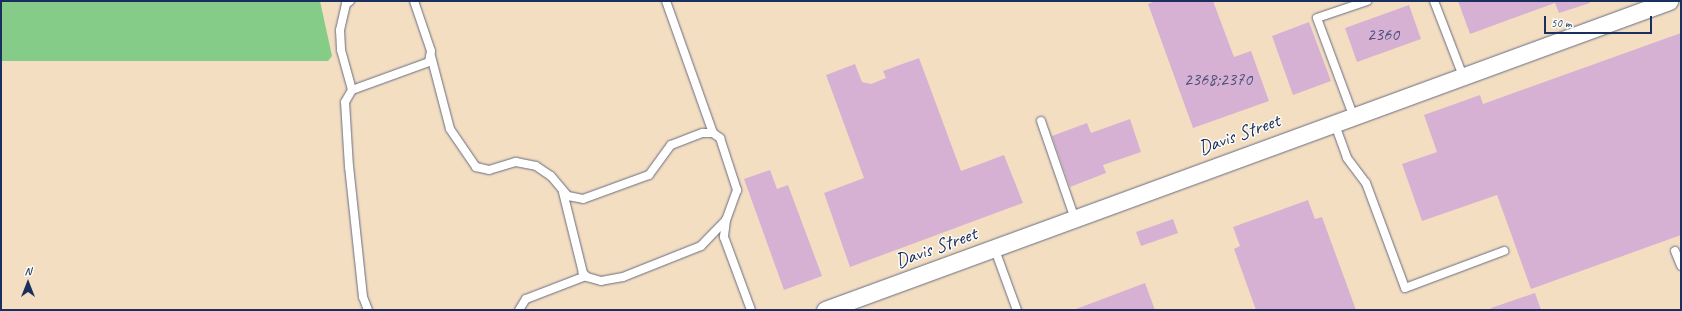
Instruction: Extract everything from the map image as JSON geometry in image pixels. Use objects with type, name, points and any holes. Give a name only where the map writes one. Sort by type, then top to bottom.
[{"type":"street","name":"Davis Street","points":[[829,309],[1076,220],[1353,115],[1669,1]]},
{"type":"lane","points":[[350,1],[346,4],[340,30],[341,50],[352,90]]},
{"type":"lane","points":[[414,1],[432,56],[450,129],[476,167],[489,170],[516,162],[536,166],[551,176],[563,192],[586,276]]},
{"type":"lane","points":[[666,1],[713,133],[720,138],[737,190],[726,220],[724,237],[751,310]]},
{"type":"lane","points":[[1353,115],[1317,18],[1367,1]]},
{"type":"lane","points":[[1434,1],[1463,76]]},
{"type":"lane","points":[[368,310],[363,297],[349,160],[345,102],[352,90],[429,62],[432,56]]},
{"type":"lane","points":[[1041,121],[1076,220]]},
{"type":"lane","points":[[1334,122],[1347,158],[1366,183],[1405,288],[1504,251]]},
{"type":"lane","points":[[563,192],[577,199],[584,199],[641,179],[649,175],[656,168],[671,145],[703,133],[713,133]]},
{"type":"lane","points":[[519,310],[526,299],[586,276],[601,281],[623,277],[701,246],[726,220]]},
{"type":"lane","points":[[994,250],[1017,310]]},
{"type":"lane","points":[[1675,251],[1681,266]]},
{"type":"green space","points":[[1,1],[320,1],[332,56],[328,61],[1,61]]},
{"type":"building","points":[[1155,1],[1213,1],[1234,57],[1251,51],[1269,101],[1193,128],[1148,4]]},
{"type":"building","points":[[1458,1],[1589,1],[1590,3],[1559,13],[1555,3],[1470,34]]},
{"type":"building","points":[[1409,5],[1421,39],[1357,62],[1345,28]]},
{"type":"building","points":[[1309,22],[1331,81],[1293,95],[1272,36]]},
{"type":"building","points":[[1681,33],[1681,235],[1531,289],[1497,195],[1422,221],[1402,164],[1437,152],[1424,115],[1480,95],[1483,104]]},
{"type":"building","points":[[919,58],[961,171],[1004,155],[1023,203],[850,267],[824,193],[864,178],[826,75],[855,64],[862,82],[871,84],[886,78],[883,71]]},
{"type":"building","points":[[1130,119],[1141,152],[1103,165],[1106,173],[1070,187],[1052,136],[1087,123],[1091,133]]},
{"type":"building","points":[[770,170],[777,189],[788,185],[822,276],[784,290],[744,179]]},
{"type":"building","points":[[1308,200],[1315,219],[1322,217],[1356,310],[1256,310],[1234,249],[1240,246],[1233,227]]},
{"type":"building","points":[[1173,219],[1178,233],[1141,246],[1136,232]]},
{"type":"building","points":[[1145,283],[1155,310],[1076,310],[1076,309]]},
{"type":"building","points":[[1535,293],[1541,310],[1491,310],[1491,308]]}]
